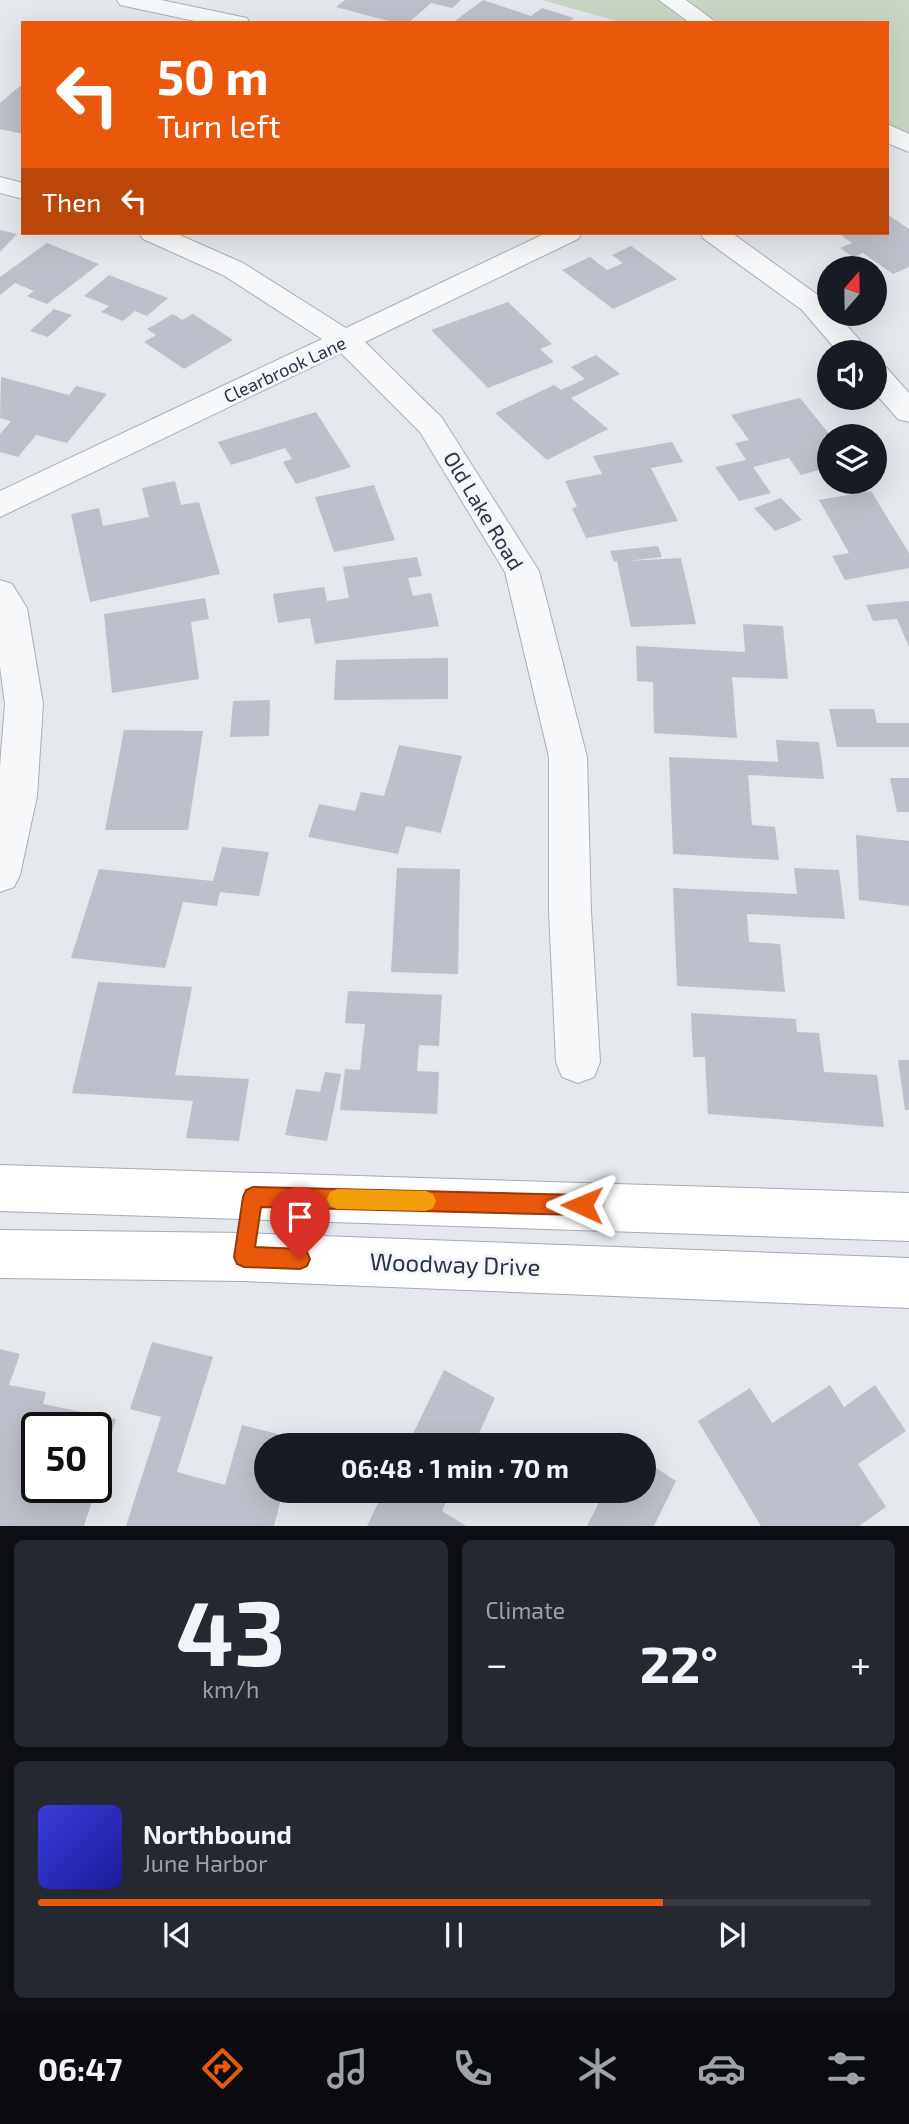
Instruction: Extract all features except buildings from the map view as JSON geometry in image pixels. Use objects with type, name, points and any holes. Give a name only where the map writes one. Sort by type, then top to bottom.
[{"type":"main road","points":[[0,1188],[909,1217]]},
{"type":"main road","points":[[244,1257],[253,1197]]},
{"type":"main road","name":"Woodway Drive","points":[[0,1254],[244,1257],[909,1283]]},
{"type":"street","points":[[128,0],[229,21]]},
{"type":"street","points":[[670,0],[703,21]]},
{"type":"street","points":[[889,133],[909,144]]},
{"type":"street","points":[[0,186],[21,191]]},
{"type":"street","name":"Old Lake Road","points":[[157,235],[233,269],[346,341],[430,425],[522,571],[568,757],[570,911],[578,1062]]},
{"type":"street","name":"Clearbrook Lane","points":[[0,505],[564,235]]},
{"type":"street","points":[[717,235],[812,304],[844,340]]},
{"type":"street","points":[[887,387],[909,412]]},
{"type":"street","points":[[0,593],[9,608],[24,704],[17,796],[0,875]]},
{"type":"green space","points":[[542,0],[909,0],[909,150],[889,139],[889,21],[617,21]]},
{"type":"slow traffic","points":[[337,1199],[426,1201]]},
{"type":"route","points":[[300,1259],[244,1257],[253,1197],[582,1205]]}]
